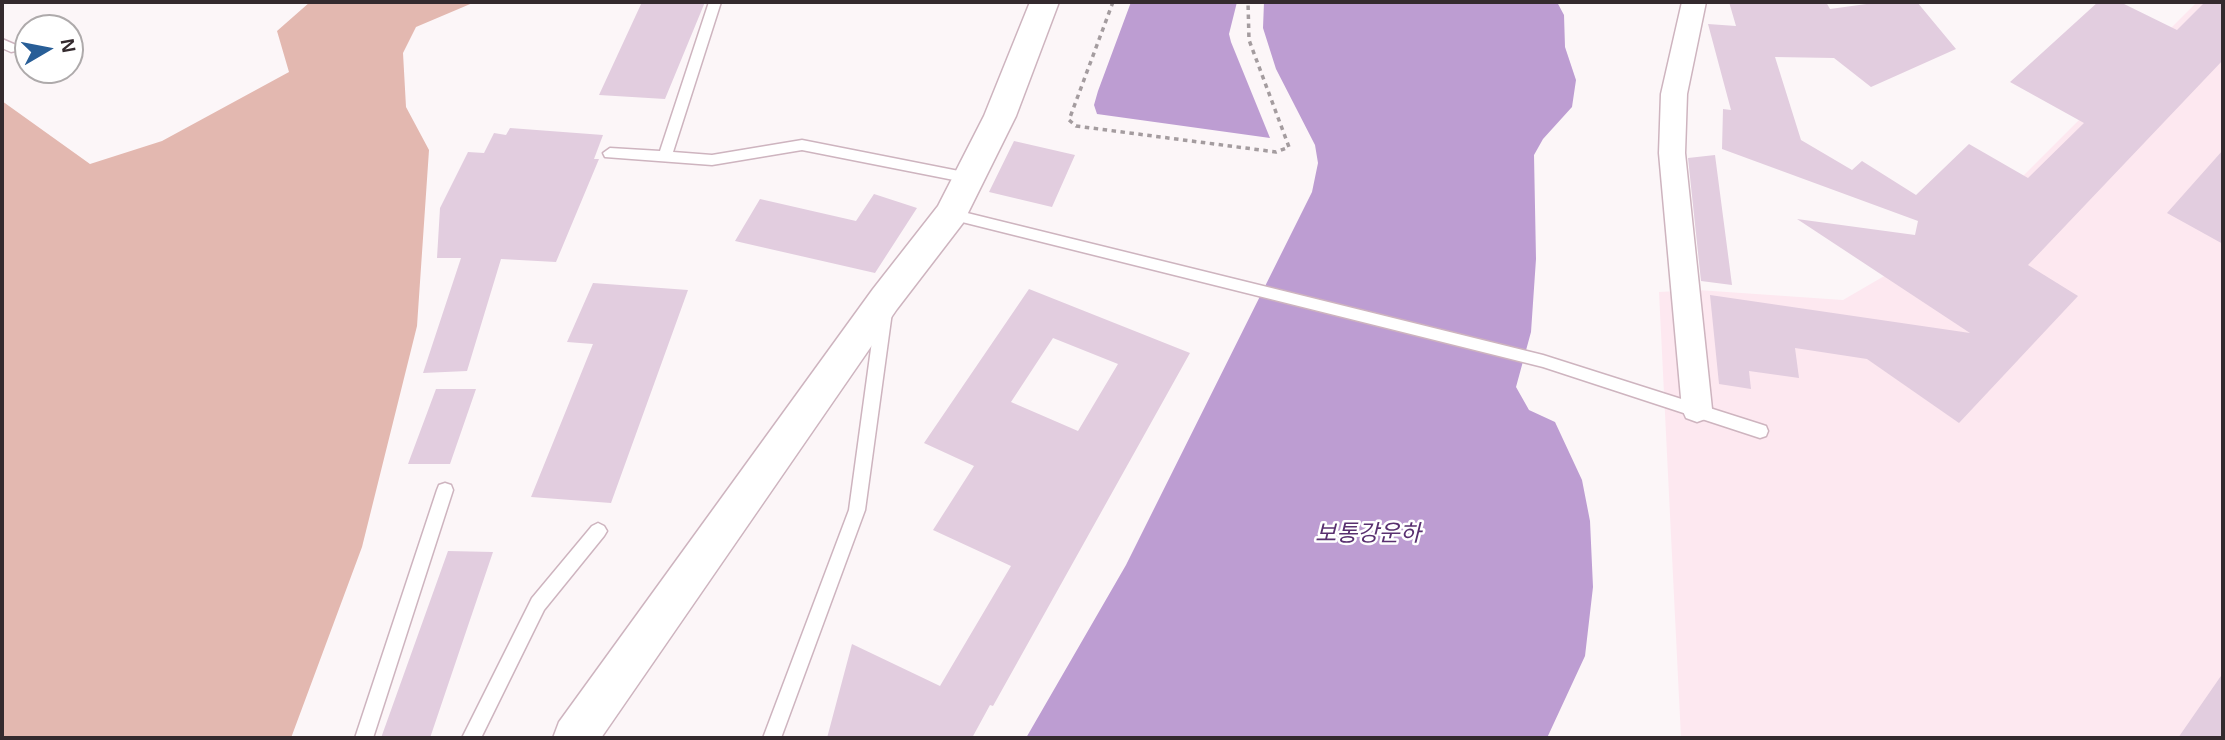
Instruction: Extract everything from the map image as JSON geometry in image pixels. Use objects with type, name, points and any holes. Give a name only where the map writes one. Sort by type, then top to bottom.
[{"type":"street","points":[[575,738],[885,299],[951,214],[1000,116],[1044,2]]},
{"type":"street","points":[[1694,2],[1674,94],[1672,153],[1697,409]]},
{"type":"lane","points":[[665,157],[715,2]]},
{"type":"lane","points":[[610,153],[712,160],[802,145],[969,178]]},
{"type":"lane","points":[[951,214],[1246,285],[1543,361],[1760,431]]},
{"type":"lane","points":[[772,738],[857,510],[885,299]]},
{"type":"lane","points":[[364,738],[445,490]]},
{"type":"lane","points":[[471,738],[538,604],[598,531]]},
{"type":"path","points":[[1113,2],[1069,120],[1076,126],[1276,152],[1289,147],[1287,134],[1267,94],[1247,34],[1248,2]]},
{"type":"shaded area","points":[[310,2],[475,2],[416,27],[403,53],[406,107],[429,150],[417,326],[362,547],[291,738],[2,738],[2,101],[90,164],[162,141],[289,72],[277,31]]},
{"type":"shaded area","points":[[2197,2],[2223,2],[2223,738],[1681,738],[1659,292],[1698,290],[1843,300],[1977,222]]},
{"type":"water","points":[[1131,2],[1237,2],[1229,34],[1270,138],[1097,114],[1094,105],[1098,91]]},
{"type":"water","name":"보통강운하","points":[[1264,2],[1557,2],[1564,15],[1565,47],[1576,80],[1572,107],[1543,139],[1534,155],[1536,259],[1531,332],[1516,387],[1529,410],[1555,422],[1582,480],[1590,521],[1593,587],[1585,656],[1547,738],[1026,738],[1126,565],[1312,192],[1318,163],[1315,145],[1276,69],[1263,28]]},
{"type":"building","points":[[642,2],[705,2],[665,99],[599,95]]},
{"type":"building","points":[[1729,2],[1826,2],[1830,9],[1881,2],[1917,2],[1956,49],[1871,87],[1834,58],[1775,57],[1801,140],[1852,170],[1862,161],[1916,195],[1969,144],[2028,178],[2084,123],[2010,82],[2098,2],[2120,2],[2177,30],[2205,2],[2223,2],[2223,60],[2028,265],[2078,296],[1959,423],[1867,359],[1795,348],[1799,378],[1749,371],[1751,389],[1719,384],[1710,295],[1970,333],[1797,219],[1915,235],[1918,221],[1722,149],[1723,109],[1731,110],[1708,24],[1736,26]]},
{"type":"building","points":[[510,128],[603,135],[594,159],[599,159],[556,262],[501,259],[467,371],[423,373],[461,258],[437,258],[440,208],[468,152],[484,153],[494,133],[506,135]]},
{"type":"building","points":[[1014,141],[1075,155],[1052,207],[989,192]]},
{"type":"building","points":[[2223,150],[2223,244],[2167,213]]},
{"type":"building","points":[[1715,155],[1732,285],[1701,281],[1688,158]]},
{"type":"building","points":[[874,194],[917,208],[875,273],[735,241],[760,199],[856,221]]},
{"type":"building","points":[[593,283],[688,290],[611,503],[531,497],[593,344],[567,342]]},
{"type":"building","points":[[1029,289],[1190,353],[993,706],[990,705],[972,738],[827,738],[852,644],[940,686],[1011,566],[933,530],[974,466],[924,443]],"holes":[[[1053,338],[1118,364],[1078,431],[1011,402]]]},
{"type":"building","points":[[436,389],[476,389],[450,464],[408,464]]},
{"type":"building","points":[[448,551],[493,552],[430,738],[381,738]]},
{"type":"building","points":[[2223,673],[2223,738],[2178,738]]}]
